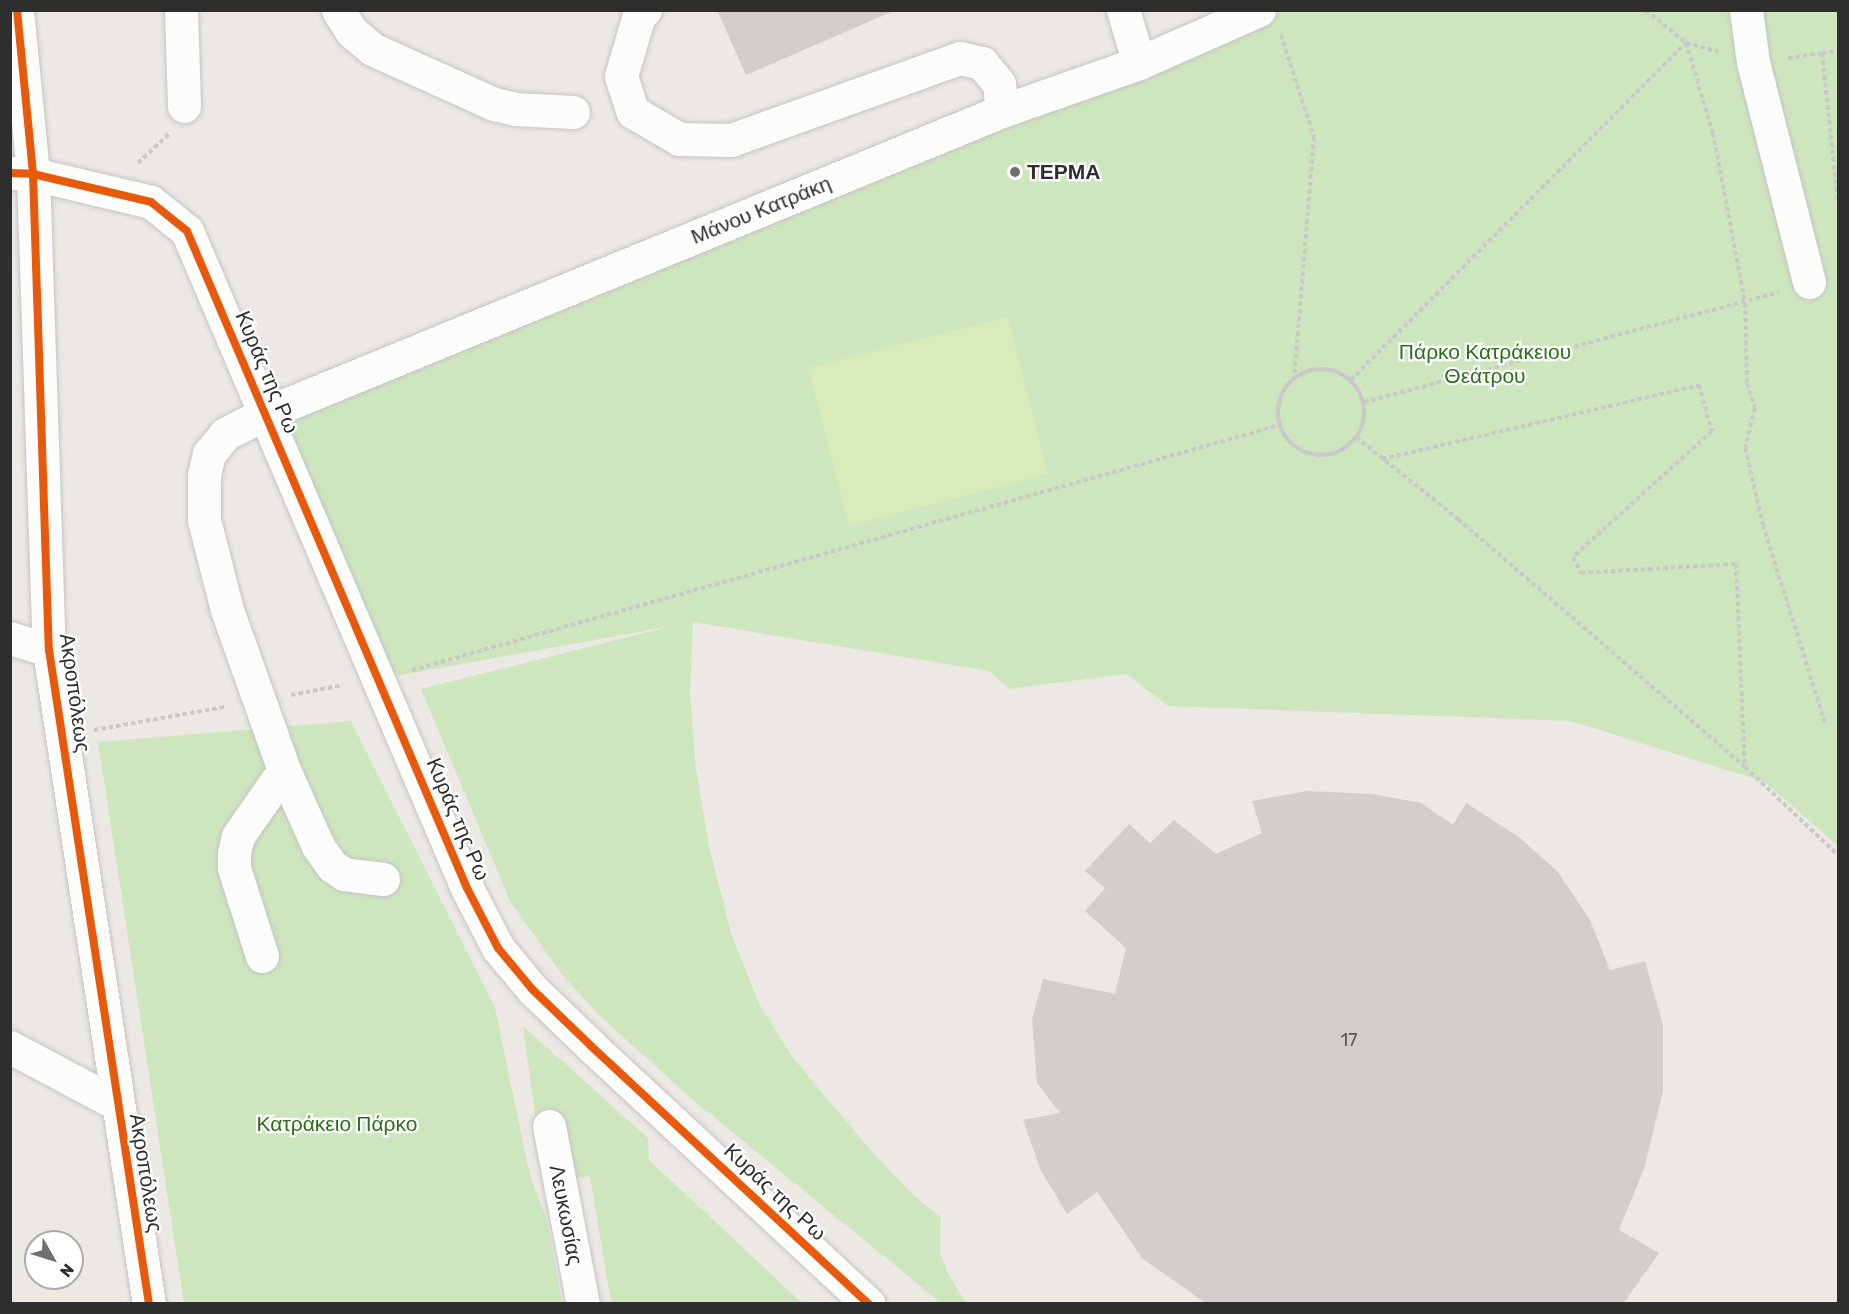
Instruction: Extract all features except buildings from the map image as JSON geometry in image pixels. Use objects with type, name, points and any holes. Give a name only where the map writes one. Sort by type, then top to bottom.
[{"type":"street","name":"Ακροπόλεως","points":[[17,10],[22,174],[49,650],[149,1304]]},
{"type":"street","points":[[181,10],[184,106]]},
{"type":"street","points":[[338,10],[352,32],[372,49],[494,104],[515,110],[573,112]]},
{"type":"street","points":[[645,10],[639,15],[621,76],[633,112],[679,139],[731,140],[960,58],[982,63],[999,84],[1002,111]]},
{"type":"street","points":[[1123,10],[1138,63]]},
{"type":"street","points":[[1746,10],[1753,62],[1809,282]]},
{"type":"street","name":"Μάνου Κατράκη","points":[[382,879],[360,878],[332,866],[318,846],[284,770],[227,610],[204,520],[204,486],[209,454],[225,435],[266,413],[1002,111],[1138,63],[1269,21]]},
{"type":"street","points":[[22,174],[101,191]]},
{"type":"street","name":"Κυράς της Ρω","points":[[101,191],[151,202],[187,231],[472,899],[509,962],[591,1046],[869,1304]]},
{"type":"street","points":[[10,638],[49,650]]},
{"type":"street","points":[[262,956],[234,868],[234,853],[238,836],[284,770]]},
{"type":"street","points":[[10,1047],[117,1104]]},
{"type":"street","name":"Λευκωσίας","points":[[549,1126],[583,1304]]},
{"type":"path","points":[[1646,10],[1686,43],[1713,133],[1745,303],[1747,383],[1755,408],[1745,448],[1763,525],[1825,723]]},
{"type":"path","points":[[1269,21],[1314,137],[1294,379]]},
{"type":"path","points":[[1352,380],[1686,43]]},
{"type":"path","points":[[1822,53],[1839,51]]},
{"type":"path","points":[[101,191],[166,142],[184,106]]},
{"type":"path","points":[[1364,402],[1745,303],[1809,282]]},
{"type":"path","points":[[1313,369],[1328,369],[1352,380],[1364,402],[1363,423],[1356,437],[1335,452],[1322,455],[1296,447],[1280,425],[1281,396],[1294,379],[1313,369]]},
{"type":"path","points":[[1382,459],[1699,385],[1712,432],[1573,557],[1581,573],[1736,564],[1745,767]]},
{"type":"path","points":[[62,736],[379,679],[1280,425]]},
{"type":"path","points":[[1356,437],[1458,519],[1745,767],[1839,855]]},
{"type":"green space","name":"Πάρκο Κατράκειου Θεάτρου","points":[[1259,11],[1838,11],[1838,846],[1765,782],[1571,721],[1168,706],[1126,674],[1009,689],[989,671],[693,622],[690,694],[696,769],[709,846],[732,936],[759,1004],[794,1059],[867,1146],[913,1195],[941,1217],[940,1252],[948,1274],[966,1303],[941,1303],[687,1095],[598,1014],[560,972],[510,901],[421,689],[672,626],[379,679],[266,413]]},
{"type":"green space","points":[[1008,317],[1048,474],[849,526],[808,368]]},
{"type":"green space","name":"Κατράκειο Πάρκο","points":[[351,721],[495,1008],[530,1176],[547,1220],[562,1303],[184,1303],[98,742]]},
{"type":"green space","points":[[523,1026],[648,1138],[649,1160],[802,1303],[611,1303],[590,1176],[544,1182]]},
{"type":"cycle path","points":[[17,10],[33,174],[49,650],[149,1304]]},
{"type":"cycle path","points":[[10,173],[33,174],[151,202],[187,231],[467,888],[498,948],[532,989],[591,1046],[869,1304]]},
{"type":"place","name":"ΤΕΡΜΑ","points":[[1015,172]]}]
